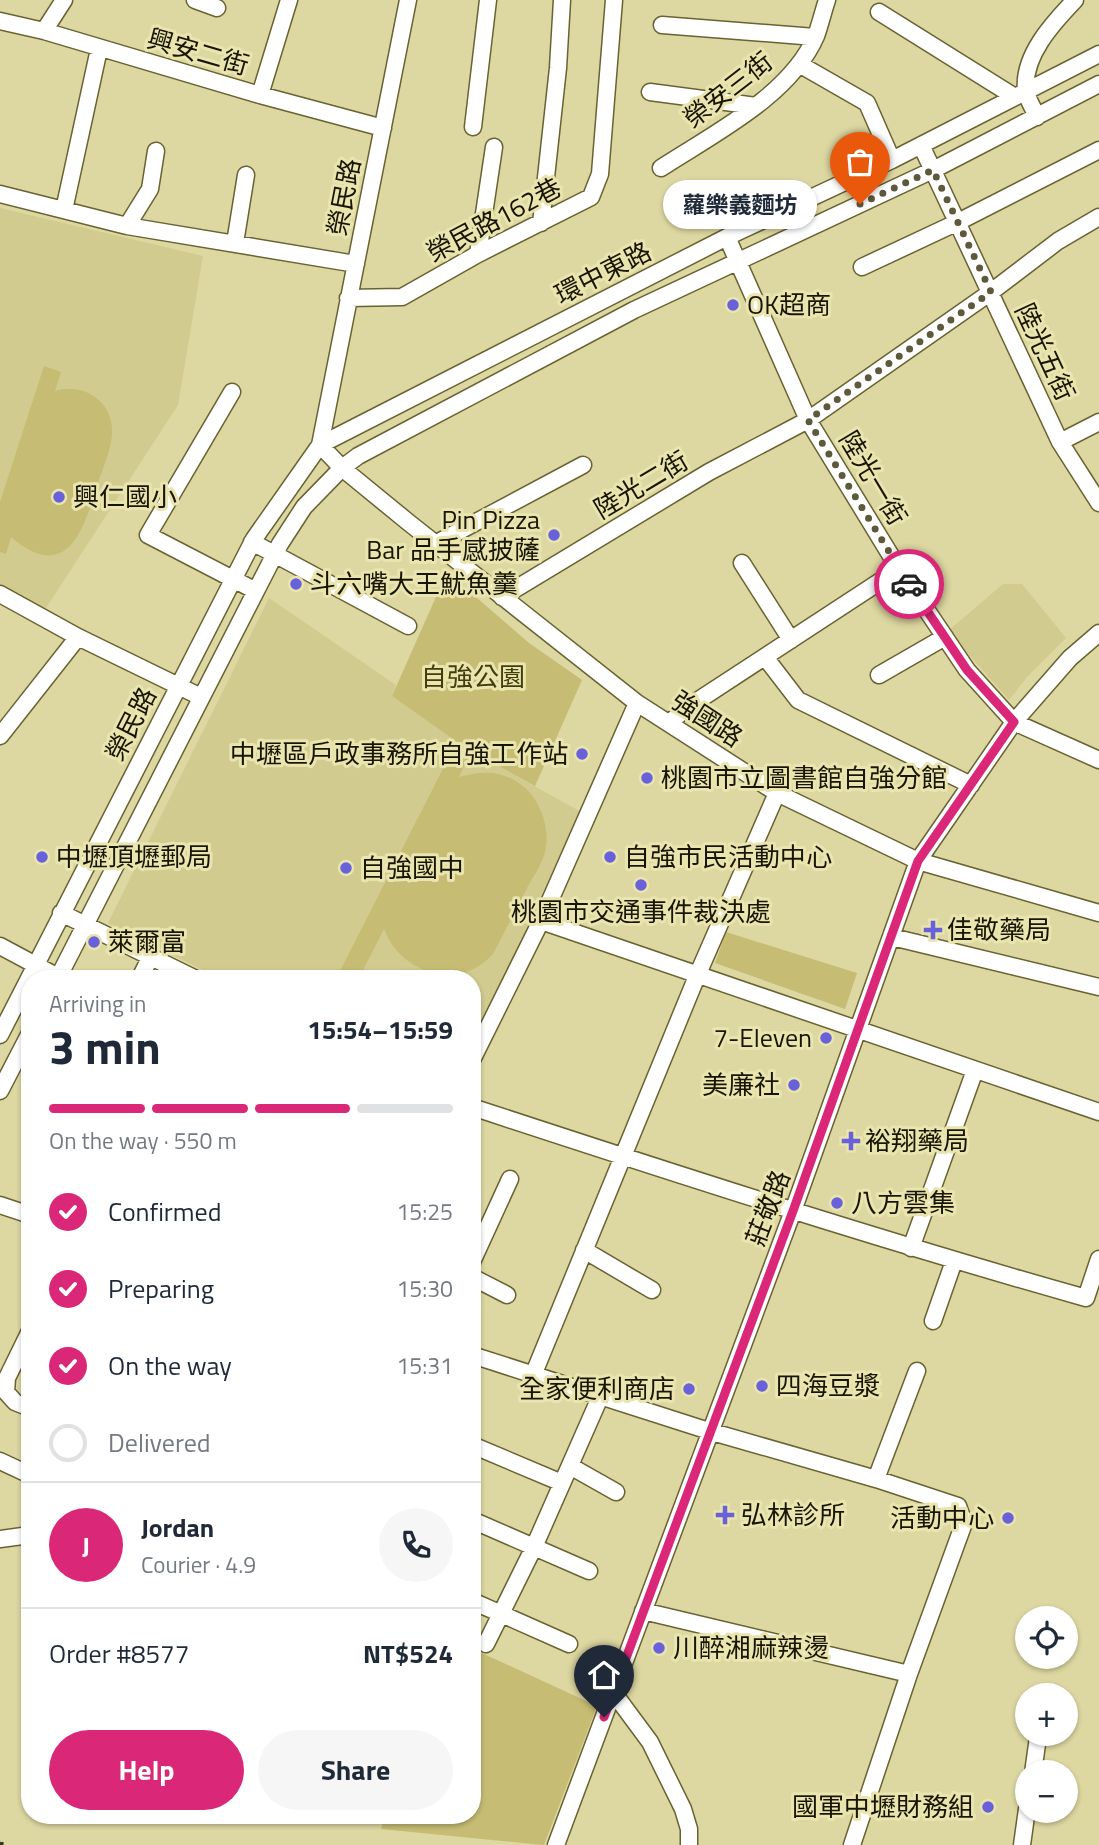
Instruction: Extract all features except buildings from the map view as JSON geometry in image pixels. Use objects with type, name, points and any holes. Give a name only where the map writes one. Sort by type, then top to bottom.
[{"type":"street","points":[[44,31],[64,0]]},
{"type":"street","points":[[195,0],[216,8]]},
{"type":"street","points":[[260,95],[289,0]]},
{"type":"street","name":"榮民路","points":[[32,970],[252,542],[320,445],[408,0]]},
{"type":"street","points":[[473,127],[488,0]]},
{"type":"street","points":[[541,223],[558,68],[562,0]]},
{"type":"street","name":"榮民路162巷","points":[[348,298],[402,297],[478,254],[591,197],[600,174],[614,0]]},
{"type":"street","name":"榮安三街","points":[[661,169],[756,106],[780,85],[799,64],[815,37],[827,0]]},
{"type":"street","points":[[1020,94],[1029,65],[1041,40],[1075,0]]},
{"type":"street","points":[[879,12],[1020,94],[1037,117]]},
{"type":"street","name":"興安二街","points":[[0,21],[44,31],[99,49],[383,128]]},
{"type":"street","points":[[662,25],[815,37]]},
{"type":"street","points":[[64,210],[99,49]]},
{"type":"street","name":"環中東路","points":[[320,445],[727,237],[892,160],[1099,54]]},
{"type":"street","points":[[799,64],[867,103],[892,160]]},
{"type":"street","name":"環中東路","points":[[342,468],[358,456],[445,408],[634,310],[933,170],[1099,84]]},
{"type":"street","points":[[650,92],[756,106]]},
{"type":"street","name":"陸光五街","points":[[921,145],[1060,442],[1099,503]]},
{"type":"street","points":[[478,254],[494,147]]},
{"type":"street","points":[[862,267],[958,222],[1099,149]]},
{"type":"street","points":[[127,226],[150,189],[156,150]]},
{"type":"street","points":[[235,243],[246,175]]},
{"type":"street","points":[[0,194],[127,226],[356,264]]},
{"type":"street","name":"陸光二街","points":[[502,597],[709,472],[808,420],[991,292],[1058,241],[1099,217]]},
{"type":"street","name":"陸光一街","points":[[727,237],[808,420],[900,569],[967,670],[1014,722]]},
{"type":"street","points":[[232,392],[148,535],[256,591]]},
{"type":"street","points":[[1060,442],[1099,422]]},
{"type":"street","points":[[320,445],[342,468]]},
{"type":"street","points":[[435,544],[583,465]]},
{"type":"street","name":"榮民路","points":[[62,970],[275,553],[304,507],[342,468]]},
{"type":"street","name":"強國路","points":[[342,468],[637,702],[777,793],[918,861],[1099,913]]},
{"type":"street","points":[[252,542],[408,626]]},
{"type":"street","points":[[741,563],[791,640]]},
{"type":"street","points":[[669,723],[688,707],[900,569]]},
{"type":"street","points":[[0,594],[78,637],[201,697]]},
{"type":"street","name":"莊敬路","points":[[556,1845],[793,1211],[918,861],[1014,722],[1070,658],[1099,633]]},
{"type":"street","points":[[0,736],[78,637]]},
{"type":"street","points":[[879,675],[945,637]]},
{"type":"street","points":[[765,657],[798,700],[971,785]]},
{"type":"street","points":[[481,1042],[541,921],[637,702]]},
{"type":"street","points":[[1014,722],[1099,760]]},
{"type":"street","points":[[534,1373],[697,976],[777,793]]},
{"type":"street","points":[[61,913],[176,970]]},
{"type":"street","points":[[541,921],[1099,1112]]},
{"type":"street","points":[[892,937],[1099,987]]},
{"type":"street","points":[[0,946],[44,970]]},
{"type":"street","points":[[144,970],[150,958]]},
{"type":"street","name":"榮民路","points":[[0,1035],[21,993]]},
{"type":"street","points":[[0,1091],[21,1050]]},
{"type":"street","points":[[911,1248],[975,1070]]},
{"type":"street","points":[[481,1110],[911,1248],[1086,1298],[1099,1259]]},
{"type":"street","points":[[481,1242],[510,1179]]},
{"type":"street","points":[[0,1205],[21,1212]]},
{"type":"street","points":[[584,1250],[652,1290]]},
{"type":"street","points":[[933,1321],[954,1261]]},
{"type":"street","points":[[481,1282],[508,1295]]},
{"type":"street","points":[[21,1349],[7,1378],[6,1392],[21,1404]]},
{"type":"street","points":[[481,1358],[709,1431],[876,1479],[958,1506],[964,1523],[909,1674],[852,1845]]},
{"type":"street","points":[[876,1479],[917,1371]]},
{"type":"street","points":[[486,1644],[534,1547],[601,1395]]},
{"type":"street","points":[[481,1449],[562,1483]]},
{"type":"street","points":[[0,1461],[21,1471]]},
{"type":"street","points":[[570,1466],[616,1492]]},
{"type":"street","points":[[481,1524],[589,1571]]},
{"type":"street","points":[[0,1539],[21,1536]]},
{"type":"street","points":[[481,1605],[569,1644]]},
{"type":"street","points":[[643,1611],[909,1674]]},
{"type":"street","points":[[613,1692],[650,1742],[683,1809],[689,1829],[689,1845]]},
{"type":"street","points":[[1022,1845],[1025,1823]]},
{"type":"shaded area","name":"興仁國小","points":[[0,208],[203,256],[178,405],[46,608],[0,588]]},
{"type":"shaded area","points":[[1003,584],[1022,584],[1066,638],[1027,677],[1009,700],[948,631]]},
{"type":"shaded area","name":"自強國中","points":[[269,598],[396,685],[392,696],[464,747],[583,813],[481,1038],[481,970],[203,970],[108,923]]},
{"type":"green space","points":[[44,366],[61,372],[55,391],[76,389],[95,397],[102,404],[111,423],[111,440],[85,520],[69,546],[59,554],[46,555],[30,550],[11,537],[6,554],[0,552],[0,502]]},
{"type":"green space","name":"自強公園","points":[[447,572],[529,643],[582,680],[535,786],[464,747],[392,696]]},
{"type":"green space","points":[[453,749],[468,757],[459,777],[494,773],[517,782],[530,793],[545,823],[546,847],[541,862],[493,954],[479,966],[469,970],[424,970],[403,957],[392,945],[384,929],[363,970],[341,970]]},
{"type":"green space","points":[[726,932],[857,973],[845,1009],[715,963]]},
{"type":"green space","points":[[481,1653],[597,1706],[544,1845],[381,1829],[382,1824],[481,1824]]},
{"type":"railway","points":[[0,1844],[9,1845]]},
{"type":"way so far","points":[[860,204],[933,170],[991,292],[808,420],[909,584]]},
{"type":"place","name":"蘿樂義麵坊","points":[[860,204]]},
{"type":"place","name":"OK超商","points":[[733,305]]},
{"type":"place","name":"興仁國小","points":[[59,497]]},
{"type":"place","name":"Pin Pizza Bar 品手感披薩","points":[[554,535]]},
{"type":"place","name":"斗六嘴大王魷魚羹","points":[[296,584]]},
{"type":"place","name":"中壢區戶政事務所自強工作站","points":[[582,754]]},
{"type":"place","name":"桃園市立圖書館自強分館","points":[[647,778]]},
{"type":"place","name":"中壢頂壢郵局","points":[[42,857]]},
{"type":"place","name":"自強市民活動中心","points":[[610,857]]},
{"type":"place","name":"自強國中","points":[[346,868]]},
{"type":"place","name":"桃園市交通事件裁決處","points":[[641,885]]},
{"type":"place","name":"佳敬藥局","points":[[933,930]]},
{"type":"place","name":"萊爾富","points":[[94,942]]},
{"type":"place","name":"7-Eleven","points":[[826,1038]]},
{"type":"place","name":"美廉社","points":[[794,1085]]},
{"type":"place","name":"裕翔藥局","points":[[851,1141]]},
{"type":"place","name":"八方雲集","points":[[837,1203]]},
{"type":"place","name":"四海豆漿","points":[[762,1386]]},
{"type":"place","name":"全家便利商店","points":[[689,1389]]},
{"type":"place","name":"弘林診所","points":[[725,1515]]},
{"type":"place","name":"活動中心","points":[[1008,1518]]},
{"type":"place","name":"川醉湘麻辣燙","points":[[659,1648]]},
{"type":"place","name":"國軍中壢財務組","points":[[988,1807]]},
{"type":"route","points":[[604,1717],[793,1211],[918,861],[1014,722],[967,670],[909,584]]}]
